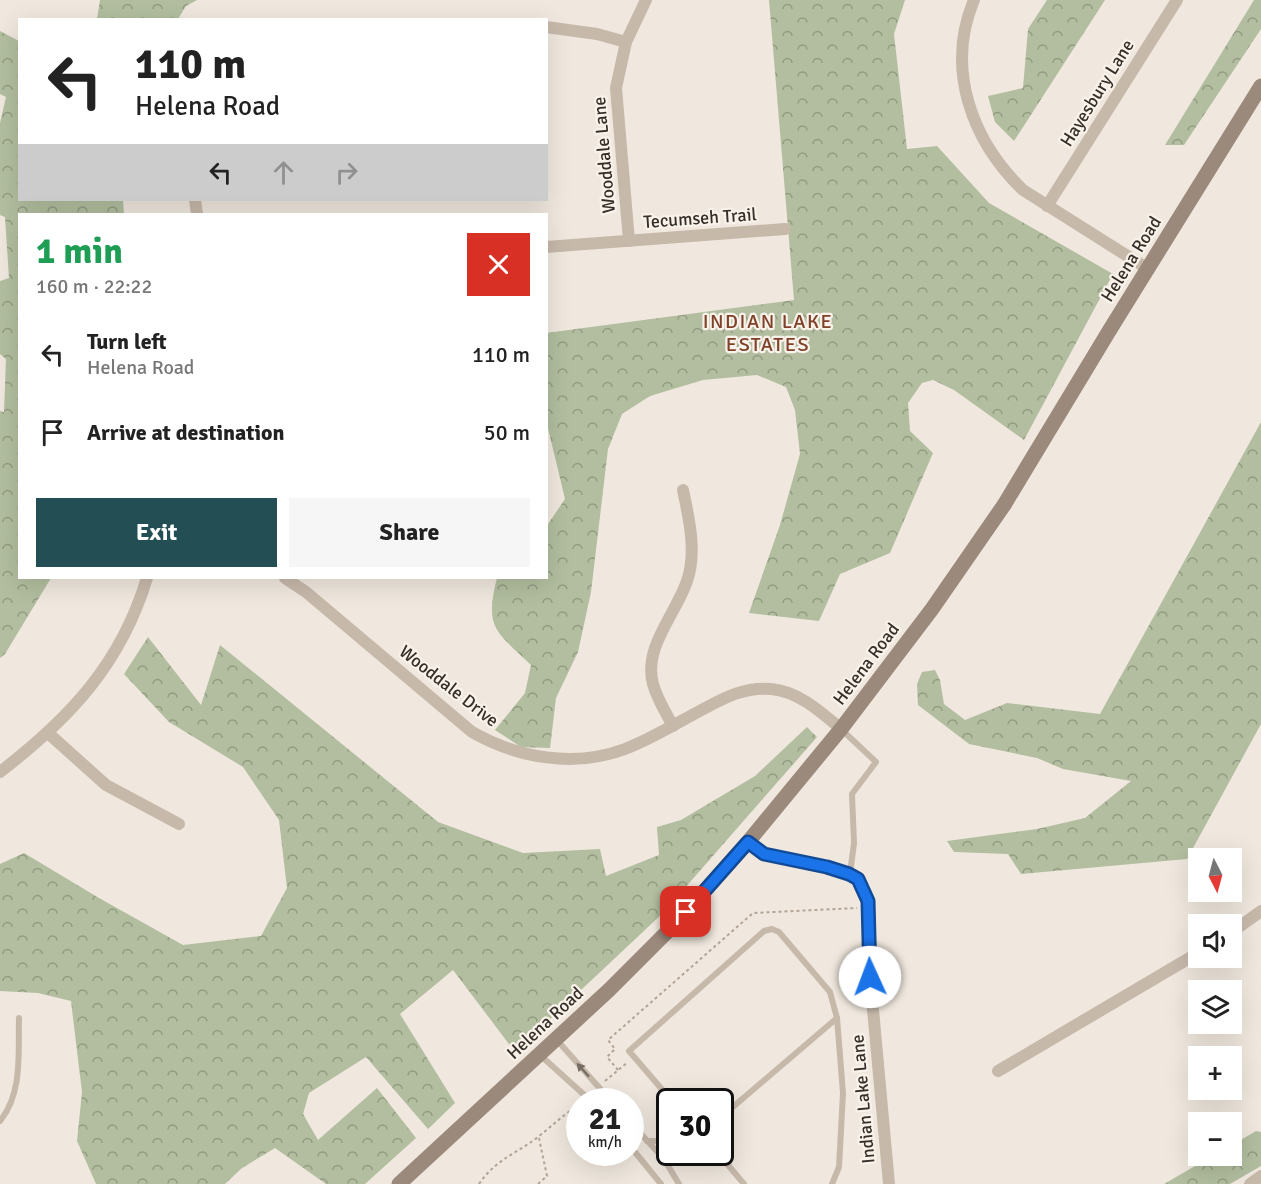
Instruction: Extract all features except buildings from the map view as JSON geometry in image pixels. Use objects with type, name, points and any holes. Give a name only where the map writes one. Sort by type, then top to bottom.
[{"type":"main road","name":"Helena Road","points":[[399,1184],[609,990],[675,924],[748,842],[841,729],[932,609],[1005,506],[1261,86]]},
{"type":"street","name":"Wooddale Lane","points":[[629,241],[616,88],[627,42],[646,0]]},
{"type":"street","points":[[974,0],[964,37],[963,81],[971,115],[988,148],[1006,173],[1023,189],[1148,269]]},
{"type":"street","name":"Hayesbury Lane","points":[[1047,206],[1178,0]]},
{"type":"street","points":[[548,27],[597,34],[627,42]]},
{"type":"street","name":"Tecumseh Trail","points":[[548,248],[785,229]]},
{"type":"street","points":[[673,726],[653,684],[651,670],[658,641],[689,575],[691,559],[689,519],[683,490]]},
{"type":"street","points":[[0,772],[48,733],[94,683],[114,655],[130,625],[147,579]]},
{"type":"street","name":"Wooddale Drive","points":[[286,579],[315,600],[454,718],[472,732],[500,747],[537,756],[573,760],[591,758],[624,750],[735,693],[760,688],[795,695],[828,717],[841,729]]},
{"type":"street","points":[[48,733],[106,785],[179,824]]},
{"type":"street","points":[[748,842],[764,854],[849,874]]},
{"type":"street","name":"Indian Lake Lane","points":[[849,874],[861,884],[868,901],[870,977],[889,1184]]},
{"type":"street","points":[[1242,925],[1261,911]]},
{"type":"street","points":[[998,1071],[1188,958]]},
{"type":"street","points":[[1251,1184],[1261,1176]]},
{"type":"lane","points":[[841,729],[876,762],[852,794],[854,843],[849,874]]},
{"type":"lane","points":[[661,1088],[629,1051],[764,931],[772,929],[779,932],[830,992],[837,1018],[843,1093],[838,1167],[832,1184]]},
{"type":"lane","points":[[0,1121],[8,1111],[18,1082],[19,1018]]},
{"type":"lane","points":[[734,1106],[837,1018]]},
{"type":"lane","points":[[556,1039],[598,1086]]},
{"type":"lane","points":[[540,1054],[577,1088]]},
{"type":"lane","points":[[644,1138],[664,1159],[679,1184]]},
{"type":"lane","points":[[647,1141],[656,1141]]},
{"type":"lane","points":[[644,1163],[661,1184]]},
{"type":"lane","points":[[729,1166],[744,1184]]},
{"type":"path","points":[[598,1086],[634,1057]]},
{"type":"path","points":[[479,1184],[511,1153],[539,1137],[566,1114]]},
{"type":"path","points":[[538,1184],[547,1176],[539,1137]]},
{"type":"green space","points":[[100,0],[197,0],[186,6],[179,18],[97,18]]},
{"type":"green space","points":[[769,0],[905,0],[894,34],[907,149],[937,146],[989,203],[1113,274],[1024,440],[954,390],[933,380],[922,383],[908,403],[910,431],[933,453],[890,553],[840,574],[819,621],[749,613],[780,525],[800,454],[795,410],[786,387],[757,375],[703,380],[650,396],[622,414],[608,449],[591,592],[578,652],[556,698],[550,748],[521,747],[495,730],[525,693],[531,665],[501,636],[493,619],[492,608],[497,579],[548,579],[548,524],[565,499],[548,428],[548,333],[794,300]]},
{"type":"green space","points":[[1047,0],[1105,0],[1014,141],[995,122],[988,96],[1023,88],[1028,29]]},
{"type":"green space","points":[[1254,0],[1261,0],[1261,29],[1184,145],[1165,145]]},
{"type":"green space","points":[[0,31],[18,40],[18,201],[123,201],[124,213],[18,213],[18,579],[50,579],[5,654],[0,658],[0,411],[4,412],[6,359],[0,354],[0,281],[9,278],[5,217],[0,215],[0,123],[6,97],[0,94]]},
{"type":"green space","points":[[1261,422],[1261,724],[1193,848],[1188,848],[1187,859],[1021,874],[1008,854],[954,852],[947,841],[1037,829],[1085,818],[1131,781],[1063,769],[1037,758],[969,744],[918,705],[917,684],[922,672],[935,670],[940,680],[944,704],[965,720],[1007,703],[1100,714]]},
{"type":"green space","points":[[148,637],[201,705],[220,645],[438,822],[523,853],[600,849],[606,876],[659,855],[657,827],[681,820],[755,776],[807,727],[817,737],[663,913],[515,1052],[453,970],[400,1014],[455,1103],[428,1129],[366,1057],[309,1093],[303,1114],[318,1140],[377,1088],[416,1138],[365,1184],[326,1184],[275,1148],[242,1168],[225,1184],[96,1184],[77,1141],[82,1092],[71,1001],[38,993],[0,991],[0,864],[24,853],[183,945],[261,936],[287,888],[279,820],[243,767],[169,722],[124,674]]},
{"type":"green space","points":[[1256,1131],[1261,1132],[1261,1166],[1230,1184],[1164,1184],[1195,1166],[1242,1166],[1242,1139]]},
{"type":"district","name":"INDIAN LAKE ESTATES","points":[[768,332]]},
{"type":"route","points":[[686,912],[748,842],[764,854],[849,874],[858,879],[867,895],[870,977]]}]
